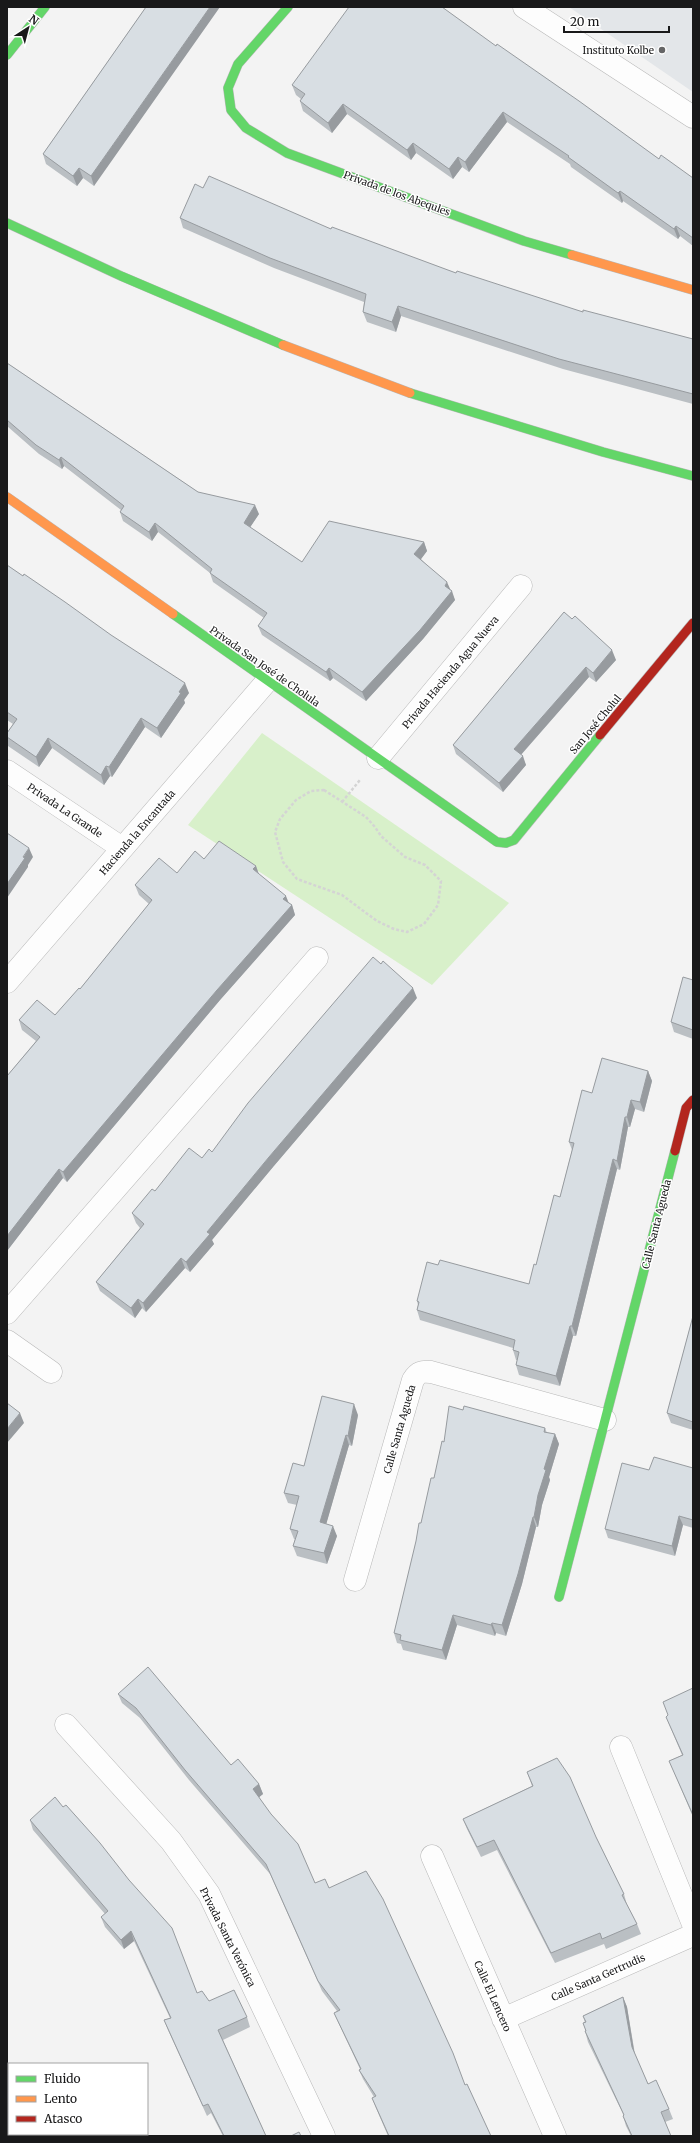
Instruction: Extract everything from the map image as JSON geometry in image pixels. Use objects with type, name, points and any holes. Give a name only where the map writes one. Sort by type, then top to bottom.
[{"type":"street","points":[[7,55],[44,7]]},
{"type":"street","name":"Privada de los Abequles","points":[[288,7],[238,64],[228,88],[231,110],[246,128],[287,153],[524,241],[693,290]]},
{"type":"street","points":[[524,7],[693,117]]},
{"type":"street","points":[[7,223],[122,276],[265,338],[429,400],[603,452],[693,476]]},
{"type":"street","name":"Privada San José de Cholula","points":[[7,497],[497,842],[506,843],[514,840]]},
{"type":"street","name":"Privada Hacienda Agua Nueva","points":[[378,758],[521,586]]},
{"type":"street","name":"San José Cholul","points":[[514,840],[693,623]]},
{"type":"street","name":"Hacienda la Encantada","points":[[7,982],[267,681]]},
{"type":"street","name":"Privada La Grande","points":[[7,771],[122,848]]},
{"type":"street","points":[[7,1313],[317,958]]},
{"type":"street","name":"Calle Santa Agueda","points":[[559,1597],[686,1108],[693,1100]]},
{"type":"street","points":[[7,1340],[51,1372]]},
{"type":"street","name":"Calle Santa Agueda","points":[[354,1580],[413,1380],[417,1374],[422,1371],[431,1372],[605,1420]]},
{"type":"street","name":"Privada Santa Verónica","points":[[66,1725],[171,1841],[208,1894],[324,2136]]},
{"type":"street","points":[[621,1747],[693,1924]]},
{"type":"street","name":"Calle El Lencero","points":[[432,1856],[556,2136]]},
{"type":"street","name":"Calle Santa Gertrudis","points":[[503,2019],[693,1935]]},
{"type":"path","points":[[324,790],[366,817],[381,836],[399,852],[405,857],[425,865],[442,881],[438,905],[424,924],[407,932],[394,929],[377,921],[342,895],[297,879],[283,862],[275,832],[280,819],[296,800],[311,791],[324,790]]},
{"type":"shaded area","name":"Instituto Kolbe","points":[[569,7],[693,7],[693,92]]},
{"type":"green space","points":[[262,733],[509,903],[432,985],[188,825]]},
{"type":"building","points":[[146,7],[210,7],[91,176],[79,168],[73,176],[43,154]]},
{"type":"building","points":[[349,7],[442,7],[496,46],[497,44],[579,101],[659,159],[661,155],[693,178],[693,238],[676,226],[674,229],[620,191],[618,193],[568,157],[569,156],[503,112],[465,162],[458,157],[449,169],[413,143],[407,150],[343,104],[328,123],[300,101],[305,94],[292,85]]},
{"type":"building","points":[[209,176],[331,229],[332,227],[456,273],[457,271],[583,312],[583,310],[693,339],[693,394],[559,359],[398,306],[392,322],[363,312],[366,294],[270,258],[180,218],[195,184],[203,188]]},
{"type":"building","points":[[7,363],[198,492],[255,505],[244,523],[302,562],[329,521],[424,542],[414,554],[447,582],[445,586],[452,591],[420,630],[362,692],[329,668],[326,672],[258,626],[267,613],[210,573],[212,569],[155,523],[149,532],[120,512],[124,506],[61,457],[59,460],[36,445],[7,420]]},
{"type":"building","points":[[7,565],[23,576],[24,574],[111,635],[185,683],[179,692],[181,693],[157,728],[141,718],[109,767],[106,766],[101,775],[48,738],[36,757],[7,737],[7,733],[17,719],[7,712]]},
{"type":"building","points":[[564,612],[572,619],[575,616],[612,650],[593,673],[586,667],[514,749],[523,756],[499,783],[453,745]]},
{"type":"building","points":[[7,833],[29,848],[23,857],[25,858],[7,884]]},
{"type":"building","points":[[219,841],[256,866],[253,869],[286,896],[283,899],[292,905],[217,990],[63,1172],[59,1169],[7,1236],[7,1076],[40,1037],[19,1020],[37,1000],[55,1015],[79,988],[80,989],[152,900],[135,885],[159,858],[177,873],[195,851],[204,859]]},
{"type":"building","points":[[373,957],[381,964],[383,961],[413,988],[207,1232],[210,1234],[186,1262],[181,1258],[143,1303],[138,1299],[131,1308],[96,1282],[144,1224],[132,1213],[152,1189],[155,1191],[189,1148],[202,1158],[209,1149],[212,1152],[248,1103]]},
{"type":"building","points":[[683,977],[693,980],[693,1030],[671,1022]]},
{"type":"building","points":[[602,1058],[648,1071],[640,1102],[631,1100],[627,1117],[625,1117],[617,1161],[613,1159],[572,1326],[570,1326],[556,1376],[516,1365],[519,1352],[513,1350],[515,1340],[417,1310],[419,1302],[417,1301],[427,1262],[438,1265],[440,1260],[529,1284],[534,1264],[536,1265],[554,1195],[560,1197],[574,1143],[569,1142],[582,1090],[592,1093]]},
{"type":"building","points":[[693,1316],[693,1422],[667,1413]]},
{"type":"building","points":[[322,1396],[354,1404],[348,1436],[346,1435],[320,1522],[333,1526],[324,1553],[293,1546],[298,1531],[290,1529],[299,1496],[284,1493],[293,1463],[304,1466]]},
{"type":"building","points":[[7,1403],[20,1413],[7,1429]]},
{"type":"building","points":[[449,1406],[463,1410],[464,1406],[545,1428],[544,1432],[555,1434],[544,1469],[546,1470],[538,1495],[534,1517],[502,1625],[492,1623],[491,1625],[453,1615],[442,1650],[400,1640],[401,1635],[394,1633],[419,1523],[421,1523],[431,1478],[434,1478],[442,1441],[444,1442]]},
{"type":"building","points":[[654,1457],[693,1468],[693,1520],[679,1516],[672,1546],[605,1529],[622,1463],[649,1470]]},
{"type":"building","points":[[148,1667],[231,1765],[238,1759],[259,1784],[253,1789],[271,1814],[298,1844],[315,1883],[325,1879],[329,1888],[366,1871],[383,1899],[453,2053],[465,2085],[467,2084],[491,2136],[389,2136],[372,2098],[376,2096],[359,2070],[361,2069],[334,2013],[340,2010],[318,1981],[266,1864],[185,1770],[136,1708],[118,1694]]},
{"type":"building","points":[[693,1688],[693,1815],[669,1761],[683,1755],[666,1717],[668,1715],[663,1702]]},
{"type":"building","points":[[557,1758],[570,1777],[596,1837],[624,1894],[622,1895],[637,1924],[602,1939],[600,1933],[551,1953],[494,1840],[477,1847],[463,1819],[533,1786],[527,1772]]},
{"type":"building","points":[[55,1797],[63,1807],[66,1805],[100,1843],[129,1880],[172,1928],[197,1993],[202,1991],[209,2001],[234,1990],[247,2017],[218,2030],[266,2136],[224,2136],[208,2104],[203,2106],[164,2020],[171,2018],[131,1931],[121,1940],[101,1917],[108,1911],[30,1820]]},
{"type":"building","points":[[623,1997],[632,2047],[648,2084],[656,2080],[669,2109],[661,2112],[671,2136],[632,2136],[623,2116],[624,2115],[585,2031],[583,2023],[586,2022],[583,2016]]},
{"type":"building","points":[[299,2132],[301,2136],[291,2136]]},
{"type":"traffic: fast","points":[[7,55],[45,7]]},
{"type":"traffic: fast","points":[[288,7],[238,64],[228,88],[231,110],[246,128],[287,153],[524,241],[572,255]]},
{"type":"traffic: fast","points":[[7,223],[121,276],[283,345]]},
{"type":"traffic: fast","points":[[410,393],[603,452],[693,476]]},
{"type":"traffic: fast","points":[[173,614],[497,842],[506,843],[514,840],[600,735]]},
{"type":"traffic: fast","points":[[559,1597],[675,1151]]},
{"type":"traffic: slow","points":[[572,255],[693,290]]},
{"type":"traffic: slow","points":[[283,345],[410,393]]},
{"type":"traffic: slow","points":[[7,497],[173,614]]},
{"type":"traffic: jam","points":[[600,735],[693,623]]},
{"type":"traffic: jam","points":[[675,1151],[686,1108],[693,1100]]},
{"type":"place","name":"Instituto Kolbe","points":[[662,50]]}]
